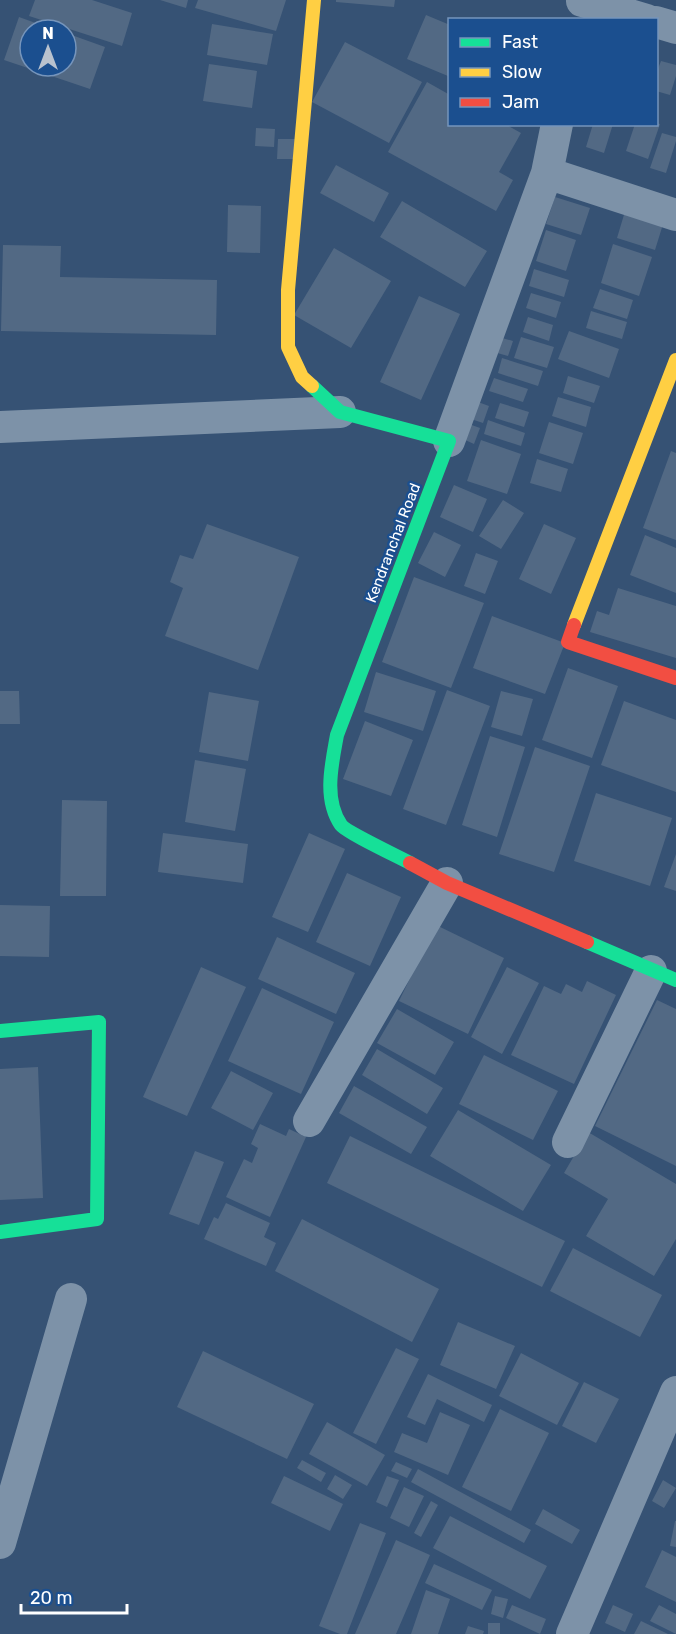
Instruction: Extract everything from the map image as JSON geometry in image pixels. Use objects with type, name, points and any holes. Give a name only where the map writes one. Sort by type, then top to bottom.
[{"type":"street","points":[[314,0],[288,290],[288,347],[302,377],[340,412]]},
{"type":"street","points":[[581,7],[637,18]]},
{"type":"street","points":[[658,22],[676,28]]},
{"type":"street","points":[[0,428],[340,412],[449,441],[548,173],[557,126]]},
{"type":"street","points":[[548,173],[676,215]]},
{"type":"street","points":[[676,360],[568,642],[676,678]]},
{"type":"street","name":"Kendranchal Road","points":[[449,441],[337,735],[330,779],[333,806],[342,827],[447,883],[664,976]]},
{"type":"street","points":[[309,1121],[447,883]]},
{"type":"street","points":[[568,1142],[664,976]]},
{"type":"street","points":[[0,1031],[99,1022],[97,1219],[0,1232]]},
{"type":"street","points":[[0,1543],[71,1299]]},
{"type":"street","points":[[572,1634],[670,1423],[676,1392]]},
{"type":"building","points":[[35,0],[92,0],[132,13],[122,46],[78,32],[78,18],[29,16]]},
{"type":"building","points":[[160,0],[188,0],[186,8]]},
{"type":"building","points":[[198,0],[286,0],[276,31],[195,8]]},
{"type":"building","points":[[336,0],[395,0],[394,7],[336,2]]},
{"type":"building","points":[[426,15],[448,24],[448,76],[407,59]]},
{"type":"building","points":[[18,20],[18,65],[4,60]]},
{"type":"building","points":[[212,24],[273,34],[267,65],[207,55]]},
{"type":"building","points":[[78,37],[105,47],[90,89],[57,78],[78,78]]},
{"type":"building","points":[[345,42],[422,82],[389,143],[312,102]]},
{"type":"building","points":[[661,61],[676,65],[676,76],[670,95],[658,92],[658,69]]},
{"type":"building","points":[[209,64],[257,71],[252,108],[203,101]]},
{"type":"building","points":[[427,82],[448,94],[448,126],[509,126],[521,133],[499,172],[513,180],[496,211],[388,152]]},
{"type":"building","points":[[660,124],[648,159],[626,151],[634,126],[658,126]]},
{"type":"building","points":[[592,126],[612,126],[604,153],[586,147]]},
{"type":"building","points":[[256,128],[275,129],[274,147],[255,146]]},
{"type":"building","points":[[662,133],[676,137],[666,173],[650,168]]},
{"type":"building","points":[[278,139],[296,139],[295,159],[277,159]]},
{"type":"building","points":[[336,165],[389,193],[374,222],[320,193]]},
{"type":"building","points":[[555,197],[590,208],[581,235],[546,224]]},
{"type":"building","points":[[402,201],[487,251],[465,287],[380,237]]},
{"type":"building","points":[[228,205],[261,206],[260,253],[227,252]]},
{"type":"building","points":[[626,208],[664,221],[655,250],[617,238]]},
{"type":"building","points":[[546,230],[576,240],[566,271],[536,261]]},
{"type":"building","points":[[613,244],[652,257],[639,296],[601,283]]},
{"type":"building","points":[[3,245],[61,246],[60,277],[217,280],[216,335],[1,331]]},
{"type":"building","points":[[334,248],[391,281],[351,348],[294,315]]},
{"type":"building","points":[[534,269],[569,280],[564,297],[529,286]]},
{"type":"building","points":[[600,289],[633,300],[627,319],[593,308]]},
{"type":"building","points":[[531,293],[561,302],[556,318],[526,308]]},
{"type":"building","points":[[419,296],[460,314],[421,400],[380,382]]},
{"type":"building","points":[[591,311],[627,322],[622,339],[586,328]]},
{"type":"building","points":[[528,317],[553,325],[549,341],[523,332]]},
{"type":"building","points":[[569,331],[619,349],[609,378],[558,359]]},
{"type":"building","points":[[495,336],[513,341],[508,356],[490,351]]},
{"type":"building","points":[[521,337],[554,347],[547,368],[514,358]]},
{"type":"building","points":[[502,358],[543,371],[538,386],[498,373]]},
{"type":"building","points":[[568,376],[600,386],[594,403],[563,393]]},
{"type":"building","points":[[494,378],[528,389],[523,402],[489,391]]},
{"type":"building","points":[[558,397],[591,407],[586,427],[552,416]]},
{"type":"building","points":[[478,402],[489,406],[483,423],[471,419]]},
{"type":"building","points":[[500,403],[529,412],[524,427],[495,418]]},
{"type":"building","points":[[488,420],[525,433],[521,446],[484,434]]},
{"type":"building","points":[[549,422],[583,433],[573,464],[539,453]]},
{"type":"building","points":[[469,424],[480,428],[474,444],[463,439]]},
{"type":"building","points":[[481,440],[521,454],[507,494],[467,481]]},
{"type":"building","points":[[671,451],[676,453],[676,540],[643,528]]},
{"type":"building","points":[[537,459],[568,469],[561,492],[530,483]]},
{"type":"building","points":[[454,485],[487,499],[473,532],[440,517]]},
{"type":"building","points":[[503,500],[524,513],[501,549],[479,536]]},
{"type":"building","points":[[207,524],[299,557],[258,670],[165,636],[183,588],[170,582],[180,555],[193,559]]},
{"type":"building","points":[[544,524],[576,538],[551,594],[519,579]]},
{"type":"building","points":[[434,532],[461,545],[445,577],[418,563]]},
{"type":"building","points":[[645,535],[676,548],[676,593],[630,575]]},
{"type":"building","points":[[476,553],[498,561],[485,594],[464,586]]},
{"type":"building","points":[[414,577],[484,603],[451,688],[382,662]]},
{"type":"building","points":[[618,588],[676,606],[676,658],[590,632],[597,611],[609,615]]},
{"type":"building","points":[[492,616],[565,643],[545,694],[473,668]]},
{"type":"building","points":[[568,668],[618,686],[592,758],[542,740]]},
{"type":"building","points":[[376,672],[436,691],[423,731],[364,712]]},
{"type":"building","points":[[447,690],[490,706],[446,825],[403,809]]},
{"type":"building","points":[[0,691],[19,691],[20,724],[0,724]]},
{"type":"building","points":[[501,691],[533,699],[522,736],[491,727]]},
{"type":"building","points":[[209,692],[259,701],[248,761],[199,752]]},
{"type":"building","points":[[624,701],[676,720],[676,792],[601,765]]},
{"type":"building","points":[[365,721],[413,740],[391,796],[343,779]]},
{"type":"building","points":[[490,736],[525,747],[497,837],[462,825]]},
{"type":"building","points":[[535,747],[590,766],[554,872],[499,854]]},
{"type":"building","points":[[195,760],[246,769],[235,831],[185,822]]},
{"type":"building","points":[[596,793],[672,818],[650,886],[574,861]]},
{"type":"building","points":[[62,800],[107,801],[106,896],[60,896]]},
{"type":"building","points":[[163,833],[248,844],[243,883],[158,872]]},
{"type":"building","points":[[309,833],[345,849],[308,932],[272,917]]},
{"type":"building","points":[[676,854],[676,891],[664,887]]},
{"type":"building","points":[[347,873],[401,897],[370,966],[316,942]]},
{"type":"building","points":[[0,905],[50,906],[49,957],[0,956]]},
{"type":"building","points":[[436,925],[504,958],[468,1034],[399,1001]]},
{"type":"building","points":[[277,937],[355,973],[336,1014],[258,979]]},
{"type":"building","points":[[201,967],[246,987],[187,1116],[143,1097]]},
{"type":"building","points":[[507,967],[539,983],[502,1054],[471,1037]]},
{"type":"building","points":[[587,981],[616,995],[574,1084],[511,1055],[544,986],[561,994],[566,984],[582,992]]},
{"type":"building","points":[[262,988],[334,1022],[301,1094],[228,1061]]},
{"type":"building","points":[[657,1000],[676,1009],[676,1166],[595,1126]]},
{"type":"building","points":[[397,1009],[454,1042],[435,1075],[377,1043]]},
{"type":"building","points":[[377,1049],[443,1088],[427,1114],[362,1075]]},
{"type":"building","points":[[484,1055],[558,1091],[533,1140],[459,1104]]},
{"type":"building","points":[[38,1067],[43,1198],[0,1200],[0,1069]]},
{"type":"building","points":[[231,1071],[273,1093],[253,1130],[211,1108]]},
{"type":"building","points":[[354,1086],[427,1127],[411,1154],[339,1113]]},
{"type":"building","points":[[458,1110],[551,1165],[523,1211],[430,1156]]},
{"type":"building","points":[[260,1124],[286,1136],[289,1129],[306,1137],[270,1217],[226,1197],[244,1159],[252,1163],[258,1148],[251,1144]]},
{"type":"building","points":[[588,1132],[676,1184],[676,1239],[654,1276],[586,1236],[608,1199],[564,1173]]},
{"type":"building","points":[[350,1136],[565,1241],[542,1287],[327,1183]]},
{"type":"building","points":[[195,1151],[224,1162],[199,1225],[169,1214]]},
{"type":"building","points":[[226,1203],[270,1223],[264,1237],[276,1243],[266,1266],[204,1239],[214,1217],[218,1219]]},
{"type":"building","points":[[302,1219],[439,1289],[412,1342],[275,1271]]},
{"type":"building","points":[[573,1248],[662,1295],[640,1337],[550,1291]]},
{"type":"building","points":[[458,1322],[515,1346],[496,1389],[440,1365]]},
{"type":"building","points":[[396,1348],[419,1359],[376,1444],[353,1433]]},
{"type":"building","points":[[203,1351],[314,1404],[287,1459],[177,1407]]},
{"type":"building","points":[[521,1353],[579,1383],[557,1425],[499,1396]]},
{"type":"building","points":[[428,1374],[492,1405],[484,1422],[437,1399],[425,1425],[407,1417]]},
{"type":"building","points":[[584,1382],[619,1399],[596,1443],[562,1426]]},
{"type":"building","points":[[500,1409],[549,1433],[511,1511],[462,1487]]},
{"type":"building","points":[[440,1412],[470,1425],[448,1475],[394,1452],[402,1433],[427,1443]]},
{"type":"building","points":[[327,1422],[385,1455],[367,1486],[309,1454]]},
{"type":"building","points":[[302,1460],[326,1473],[321,1482],[297,1468]]},
{"type":"building","points":[[396,1462],[412,1469],[407,1478],[391,1471]]},
{"type":"building","points":[[418,1469],[531,1530],[524,1543],[411,1482]]},
{"type":"building","points":[[335,1475],[352,1485],[343,1499],[327,1489]]},
{"type":"building","points":[[284,1476],[343,1504],[330,1531],[271,1503]]},
{"type":"building","points":[[387,1476],[399,1480],[387,1507],[376,1502]]},
{"type":"building","points":[[663,1480],[676,1488],[664,1508],[652,1501]]},
{"type":"building","points":[[404,1487],[424,1496],[409,1527],[390,1518]]},
{"type":"building","points":[[431,1501],[438,1505],[421,1537],[414,1533]]},
{"type":"building","points":[[543,1509],[580,1530],[572,1544],[535,1524]]},
{"type":"building","points":[[450,1516],[547,1566],[530,1599],[433,1548]]},
{"type":"building","points":[[676,1521],[676,1547],[670,1546]]},
{"type":"building","points":[[360,1523],[386,1533],[347,1634],[340,1634],[319,1626]]},
{"type":"building","points":[[396,1540],[430,1555],[396,1634],[355,1634]]},
{"type":"building","points":[[662,1550],[676,1557],[676,1602],[645,1587]]},
{"type":"building","points":[[434,1564],[492,1590],[482,1610],[425,1583]]},
{"type":"building","points":[[426,1590],[450,1599],[438,1634],[411,1634]]},
{"type":"building","points":[[495,1596],[508,1599],[503,1618],[491,1614]]},
{"type":"building","points":[[512,1605],[546,1619],[540,1634],[506,1618]]},
{"type":"building","points":[[613,1605],[633,1614],[625,1632],[605,1623]]},
{"type":"building","points":[[659,1605],[676,1614],[676,1634],[650,1621]]},
{"type":"building","points":[[641,1621],[668,1634],[634,1634]]},
{"type":"building","points":[[488,1623],[500,1623],[500,1634],[488,1634]]},
{"type":"building","points":[[468,1626],[484,1631],[483,1634],[465,1634]]},
{"type":"traffic: fast","points":[[312,386],[340,412],[449,441],[337,735],[331,769],[332,804],[341,825],[362,839],[410,863]]},
{"type":"traffic: fast","points":[[587,942],[676,980]]},
{"type":"traffic: fast","points":[[0,1031],[99,1022],[97,1219],[0,1232]]},
{"type":"traffic: slow","points":[[312,386],[302,377],[288,347],[288,290],[314,0]]},
{"type":"traffic: slow","points":[[574,625],[676,360]]},
{"type":"traffic: jam","points":[[574,625],[568,642],[676,678]]},
{"type":"traffic: jam","points":[[410,863],[447,883],[587,942]]}]
